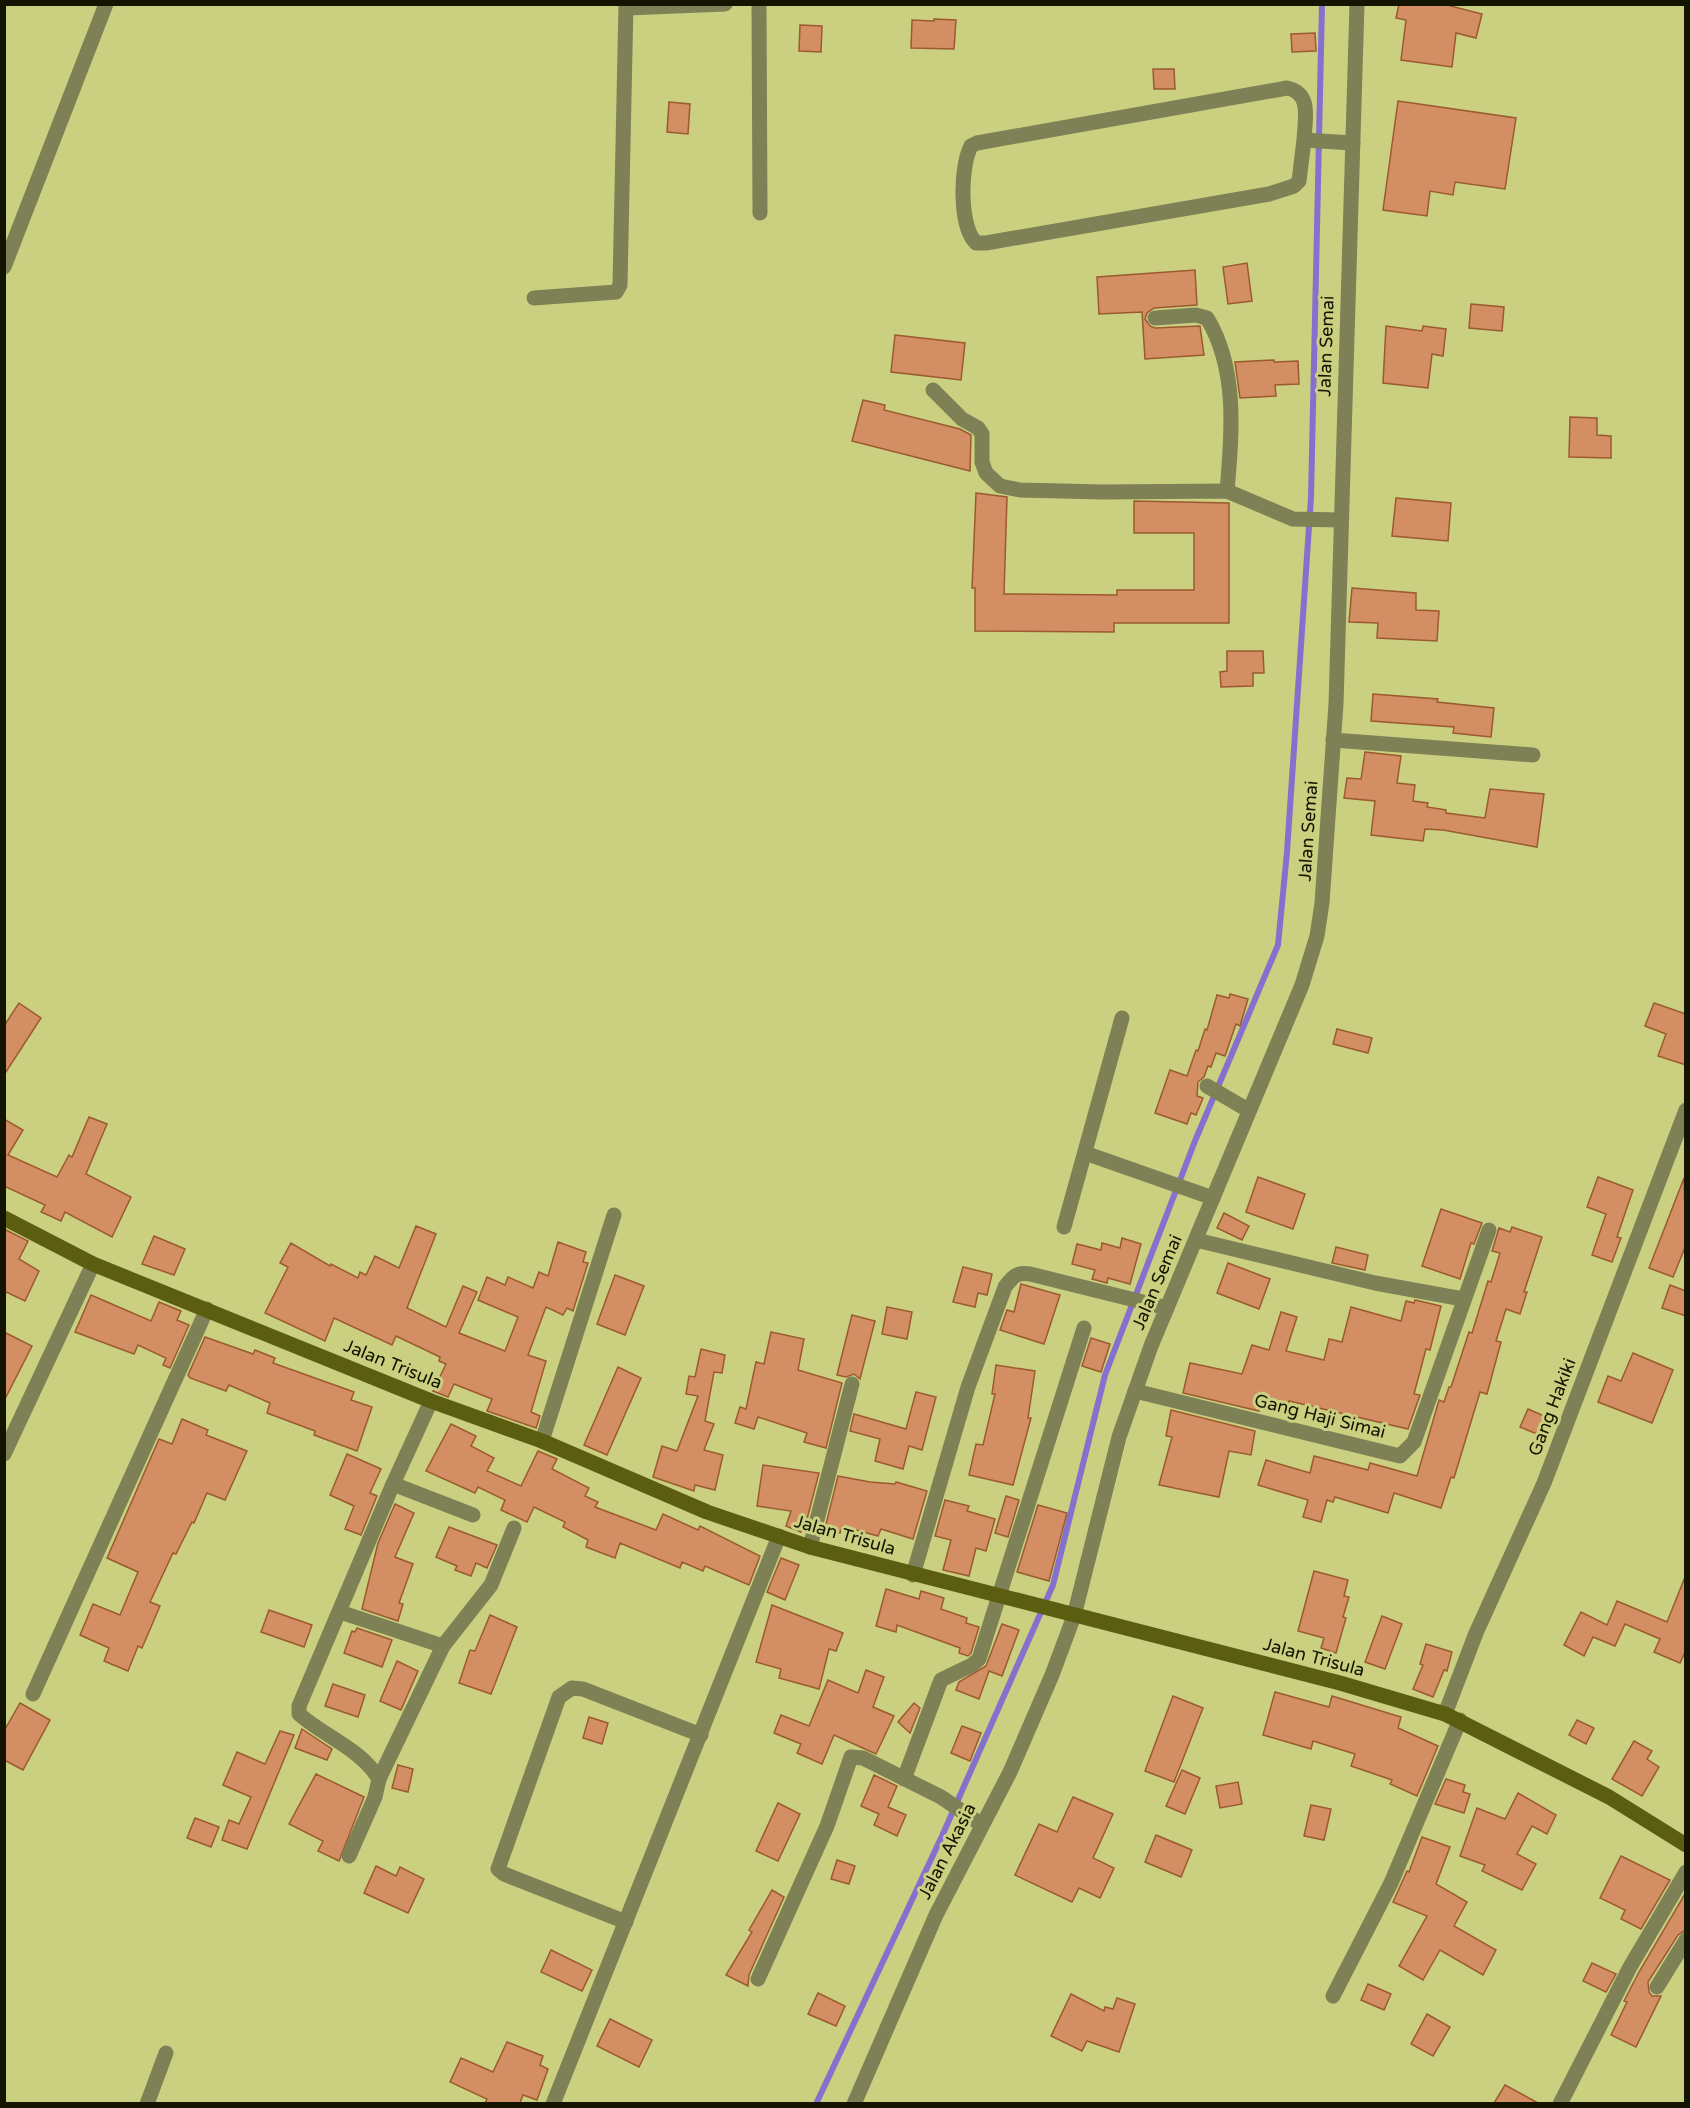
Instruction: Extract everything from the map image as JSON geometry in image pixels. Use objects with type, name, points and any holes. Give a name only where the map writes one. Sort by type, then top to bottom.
[{"type":"street","points":[[4,267],[106,4]]},
{"type":"street","points":[[534,298],[616,292],[620,285],[626,6],[725,4]]},
{"type":"street","points":[[759,4],[760,213]]},
{"type":"street","name":"Jalan Semai","points":[[1070,1615],[1119,1437],[1135,1391],[1159,1306],[1196,1240],[1213,1198],[1243,1108],[1302,985],[1317,936],[1327,854],[1333,740],[1347,143],[1357,4]]},
{"type":"street","points":[[1287,88],[1297,90],[1302,96],[1310,140],[1299,182],[1283,190],[986,243],[976,243],[966,230],[964,165],[971,146],[977,143],[1287,88]]},
{"type":"street","points":[[1310,140],[1347,143]]},
{"type":"street","points":[[1155,318],[1196,315],[1208,318],[1218,336],[1226,361],[1231,428],[1227,491]]},
{"type":"street","points":[[933,390],[962,419],[978,428],[982,434],[982,462],[986,473],[1000,486],[1020,490],[1103,492],[1227,491],[1293,519],[1337,520]]},
{"type":"street","points":[[1333,740],[1533,755]]},
{"type":"street","points":[[1064,1227],[1122,1018]]},
{"type":"street","points":[[1207,1086],[1243,1108]]},
{"type":"street","name":"Gang Hakiki","points":[[1445,1714],[1476,1633],[1544,1484],[1686,1110]]},
{"type":"street","points":[[1085,1153],[1213,1198]]},
{"type":"street","points":[[542,1442],[614,1215]]},
{"type":"street","name":"Jalan Trisula","points":[[4,1218],[93,1264],[431,1401],[542,1442],[707,1512],[810,1548],[1340,1683],[1445,1714],[1609,1797],[1686,1845]]},
{"type":"street","name":"Gang Haji Simai","points":[[1135,1391],[1400,1456],[1414,1442],[1489,1230]]},
{"type":"street","points":[[1196,1240],[1375,1283],[1463,1299]]},
{"type":"street","points":[[4,1454],[93,1264]]},
{"type":"street","points":[[913,1575],[968,1387],[1005,1287],[1012,1276],[1020,1273],[1030,1274],[1159,1306]]},
{"type":"street","points":[[33,1694],[207,1309]]},
{"type":"street","points":[[904,1779],[941,1680],[972,1665],[979,1659],[1084,1328]]},
{"type":"street","points":[[810,1548],[852,1384]]},
{"type":"street","points":[[379,1779],[360,1757],[299,1714],[299,1706],[393,1484],[431,1401]]},
{"type":"street","points":[[393,1484],[473,1515]]},
{"type":"street","points":[[349,1856],[375,1797],[379,1779],[443,1646],[491,1585],[514,1528]]},
{"type":"street","points":[[553,2103],[779,1536]]},
{"type":"street","points":[[340,1612],[443,1646]]},
{"type":"street","name":"Jalan Akasia","points":[[854,2103],[936,1915],[1014,1763],[1070,1615]]},
{"type":"street","points":[[626,1922],[498,1869],[559,1697],[572,1688],[583,1689],[701,1735]]},
{"type":"street","points":[[1333,1996],[1391,1883],[1460,1720]]},
{"type":"street","points":[[758,1979],[827,1826],[851,1757],[863,1758],[904,1779],[950,1803],[981,1824]]},
{"type":"street","points":[[1560,2103],[1630,1967],[1686,1872]]},
{"type":"street","points":[[1657,1987],[1686,1940]]},
{"type":"street","points":[[147,2103],[166,2053]]},
{"type":"building","points":[[1399,4],[1443,4],[1482,14],[1476,38],[1456,33],[1452,67],[1401,60],[1406,20],[1396,18]]},
{"type":"building","points":[[934,19],[956,20],[954,49],[911,48],[912,20],[934,21]]},
{"type":"building","points":[[800,25],[822,26],[821,52],[799,51]]},
{"type":"building","points":[[1315,33],[1316,51],[1292,52],[1291,34]]},
{"type":"building","points":[[1153,69],[1174,69],[1175,89],[1154,89]]},
{"type":"building","points":[[1398,101],[1516,118],[1505,189],[1455,182],[1453,195],[1430,191],[1427,216],[1383,210]]},
{"type":"building","points":[[669,102],[690,104],[688,134],[667,132]]},
{"type":"building","points":[[1247,263],[1252,301],[1228,304],[1223,267]]},
{"type":"building","points":[[1195,270],[1197,305],[1154,308],[1147,313],[1145,319],[1150,326],[1155,328],[1200,326],[1204,355],[1145,359],[1142,312],[1099,314],[1097,277]]},
{"type":"building","points":[[1471,304],[1504,307],[1502,331],[1469,328]]},
{"type":"building","points":[[1386,326],[1422,331],[1423,326],[1446,329],[1443,356],[1432,354],[1428,388],[1383,383]]},
{"type":"building","points":[[895,335],[965,343],[961,380],[891,372]]},
{"type":"building","points":[[1274,360],[1274,362],[1298,361],[1299,384],[1275,385],[1276,396],[1240,398],[1235,362]]},
{"type":"building","points":[[863,400],[885,405],[884,410],[960,429],[971,435],[970,471],[852,441]]},
{"type":"building","points":[[1570,417],[1597,418],[1597,435],[1611,436],[1611,458],[1569,457]]},
{"type":"building","points":[[976,493],[1007,497],[1004,594],[1117,595],[1117,590],[1194,590],[1194,533],[1134,533],[1134,501],[1229,503],[1229,623],[1114,623],[1114,632],[975,631],[975,588],[972,588]]},
{"type":"building","points":[[1396,498],[1451,503],[1448,541],[1392,536]]},
{"type":"building","points":[[1352,588],[1416,593],[1416,610],[1439,611],[1437,641],[1377,638],[1378,623],[1349,622]]},
{"type":"building","points":[[1227,651],[1263,651],[1264,673],[1253,673],[1253,686],[1221,687],[1220,672],[1227,671]]},
{"type":"building","points":[[1373,694],[1438,699],[1437,702],[1494,708],[1491,737],[1453,733],[1454,727],[1371,721]]},
{"type":"building","points":[[1365,752],[1401,756],[1397,783],[1415,785],[1413,801],[1428,803],[1427,807],[1446,810],[1446,813],[1485,818],[1490,789],[1544,794],[1537,847],[1443,830],[1425,829],[1423,841],[1371,835],[1375,801],[1344,798],[1347,778],[1361,779]]},
{"type":"building","points":[[1230,994],[1248,999],[1240,1026],[1236,1024],[1225,1056],[1216,1053],[1211,1067],[1208,1066],[1204,1077],[1198,1082],[1197,1096],[1203,1098],[1196,1115],[1191,1113],[1187,1124],[1155,1113],[1170,1070],[1187,1076],[1205,1029],[1207,1030],[1217,995],[1229,998]]},
{"type":"building","points":[[19,1003],[41,1018],[4,1075],[4,1026]]},
{"type":"building","points":[[1654,1003],[1686,1014],[1686,1065],[1658,1056],[1666,1034],[1645,1026]]},
{"type":"building","points":[[1337,1029],[1372,1038],[1368,1053],[1333,1044]]},
{"type":"building","points":[[89,1117],[107,1124],[86,1174],[131,1197],[112,1237],[65,1212],[61,1221],[41,1212],[45,1205],[4,1186],[4,1119],[23,1130],[8,1155],[57,1177],[69,1155],[72,1157]]},
{"type":"building","points":[[1258,1177],[1305,1194],[1293,1229],[1246,1212]]},
{"type":"building","points":[[1598,1177],[1633,1190],[1617,1237],[1621,1238],[1612,1262],[1592,1255],[1606,1214],[1587,1207]]},
{"type":"building","points":[[1684,1178],[1686,1245],[1673,1277],[1649,1268]]},
{"type":"building","points":[[1441,1209],[1482,1223],[1474,1244],[1471,1243],[1460,1279],[1422,1266]]},
{"type":"building","points":[[1224,1213],[1249,1226],[1242,1240],[1217,1228]]},
{"type":"building","points":[[416,1226],[436,1234],[407,1308],[446,1327],[463,1286],[477,1292],[459,1333],[505,1351],[518,1317],[478,1300],[487,1277],[505,1285],[508,1277],[533,1288],[539,1272],[548,1276],[558,1242],[586,1252],[583,1262],[588,1263],[573,1311],[567,1308],[563,1315],[546,1307],[528,1355],[546,1361],[531,1412],[540,1416],[536,1428],[487,1411],[492,1399],[454,1384],[448,1397],[433,1391],[446,1364],[439,1361],[440,1357],[396,1336],[392,1345],[334,1318],[325,1341],[265,1313],[288,1267],[280,1263],[291,1243],[330,1266],[331,1264],[358,1278],[360,1272],[366,1275],[375,1256],[399,1268]]},
{"type":"building","points":[[1512,1227],[1542,1237],[1524,1292],[1527,1292],[1520,1314],[1506,1309],[1496,1341],[1501,1342],[1487,1394],[1480,1392],[1454,1478],[1451,1477],[1441,1508],[1394,1493],[1388,1513],[1335,1497],[1333,1502],[1327,1500],[1321,1522],[1303,1517],[1308,1500],[1258,1485],[1266,1460],[1310,1473],[1314,1456],[1368,1470],[1370,1463],[1417,1476],[1439,1400],[1444,1402],[1449,1387],[1451,1387],[1469,1332],[1472,1333],[1488,1281],[1491,1282],[1500,1253],[1492,1251],[1499,1228],[1510,1232]]},
{"type":"building","points":[[4,1229],[28,1241],[19,1259],[39,1271],[25,1301],[4,1291]]},
{"type":"building","points":[[154,1236],[185,1249],[174,1275],[142,1264]]},
{"type":"building","points":[[1122,1238],[1141,1244],[1130,1284],[1108,1278],[1107,1283],[1092,1279],[1095,1270],[1072,1264],[1077,1244],[1101,1250],[1102,1243],[1120,1248]]},
{"type":"building","points":[[1336,1247],[1368,1255],[1365,1270],[1332,1263]]},
{"type":"building","points":[[1228,1263],[1270,1279],[1259,1309],[1217,1293]]},
{"type":"building","points":[[963,1267],[992,1274],[987,1295],[978,1293],[975,1307],[953,1302]]},
{"type":"building","points":[[615,1275],[644,1286],[625,1335],[597,1324]]},
{"type":"building","points":[[1021,1284],[1060,1295],[1044,1344],[1000,1330],[1007,1310],[1014,1312]]},
{"type":"building","points":[[1670,1285],[1686,1291],[1686,1316],[1662,1308]]},
{"type":"building","points":[[91,1295],[151,1321],[159,1302],[181,1311],[177,1320],[189,1325],[170,1368],[163,1365],[166,1358],[138,1345],[134,1354],[75,1332]]},
{"type":"building","points":[[1415,1300],[1441,1306],[1430,1350],[1426,1349],[1414,1394],[1420,1395],[1408,1429],[1289,1401],[1287,1409],[1261,1403],[1259,1411],[1183,1393],[1190,1363],[1242,1374],[1252,1345],[1269,1350],[1281,1312],[1297,1317],[1286,1351],[1324,1360],[1329,1339],[1342,1342],[1351,1307],[1401,1321],[1406,1301],[1414,1303]]},
{"type":"building","points":[[887,1307],[912,1312],[907,1339],[882,1334]]},
{"type":"building","points":[[852,1315],[875,1321],[860,1379],[854,1374],[846,1377],[837,1375]]},
{"type":"building","points":[[4,1332],[32,1346],[4,1401]]},
{"type":"building","points":[[771,1332],[804,1339],[798,1370],[842,1383],[826,1448],[804,1442],[807,1433],[758,1417],[754,1429],[735,1423],[740,1407],[746,1409],[756,1362],[764,1364]]},
{"type":"building","points":[[205,1337],[253,1354],[255,1350],[275,1358],[273,1363],[354,1392],[351,1400],[372,1407],[357,1451],[314,1435],[315,1431],[267,1413],[270,1403],[229,1385],[226,1391],[190,1378],[188,1375]]},
{"type":"building","points":[[1091,1338],[1110,1344],[1101,1372],[1082,1366]]},
{"type":"building","points":[[701,1349],[725,1355],[722,1373],[714,1372],[705,1421],[714,1424],[704,1450],[723,1455],[715,1490],[695,1485],[694,1491],[653,1477],[662,1446],[677,1451],[698,1396],[686,1394],[689,1376],[695,1377]]},
{"type":"building","points":[[1633,1353],[1673,1370],[1652,1423],[1598,1402],[1608,1376],[1621,1381]]},
{"type":"building","points":[[996,1365],[1035,1371],[1028,1418],[1031,1418],[1013,1485],[969,1475],[976,1444],[983,1445],[995,1394],[992,1394]]},
{"type":"building","points":[[618,1367],[641,1378],[607,1455],[584,1445]]},
{"type":"building","points":[[916,1392],[936,1397],[922,1450],[909,1446],[903,1469],[875,1461],[880,1439],[850,1431],[854,1414],[906,1429]]},
{"type":"building","points":[[1528,1409],[1551,1419],[1544,1437],[1520,1427]]},
{"type":"building","points":[[1171,1410],[1255,1431],[1251,1455],[1229,1451],[1219,1497],[1159,1485],[1172,1437],[1166,1436]]},
{"type":"building","points":[[182,1419],[208,1430],[206,1435],[247,1451],[225,1500],[207,1493],[194,1523],[192,1522],[176,1554],[173,1553],[150,1602],[160,1606],[142,1648],[138,1646],[128,1671],[104,1661],[109,1648],[80,1635],[93,1604],[120,1615],[138,1572],[107,1558],[159,1439],[172,1444]]},
{"type":"building","points":[[451,1424],[476,1436],[471,1446],[494,1458],[487,1471],[521,1486],[538,1451],[557,1459],[552,1469],[589,1488],[585,1496],[598,1502],[595,1507],[656,1530],[663,1514],[698,1530],[700,1526],[760,1556],[749,1585],[705,1566],[703,1571],[682,1562],[680,1568],[620,1543],[615,1558],[586,1547],[588,1540],[563,1527],[565,1522],[534,1507],[527,1522],[501,1510],[505,1500],[478,1487],[475,1493],[426,1471]]},
{"type":"building","points":[[347,1454],[381,1469],[370,1493],[377,1496],[361,1535],[345,1529],[354,1506],[330,1495]]},
{"type":"building","points":[[763,1465],[819,1473],[806,1523],[801,1532],[786,1526],[791,1511],[757,1506]]},
{"type":"building","points":[[838,1476],[870,1482],[895,1484],[896,1482],[927,1491],[913,1539],[881,1529],[878,1536],[842,1526],[840,1533],[825,1528]]},
{"type":"building","points":[[1006,1496],[1019,1500],[1008,1537],[995,1533]]},
{"type":"building","points":[[945,1500],[969,1506],[967,1511],[995,1519],[986,1551],[976,1548],[969,1576],[943,1570],[951,1540],[935,1536]]},
{"type":"building","points":[[395,1504],[414,1513],[395,1557],[413,1564],[399,1603],[403,1604],[398,1621],[362,1609],[378,1543]]},
{"type":"building","points":[[1038,1505],[1067,1513],[1049,1581],[1017,1572]]},
{"type":"building","points":[[449,1527],[497,1545],[487,1568],[476,1563],[471,1576],[455,1570],[457,1566],[436,1557]]},
{"type":"building","points":[[781,1558],[799,1565],[785,1600],[767,1592]]},
{"type":"building","points":[[1314,1571],[1348,1580],[1344,1596],[1349,1597],[1343,1617],[1346,1618],[1336,1653],[1321,1648],[1324,1638],[1298,1631]]},
{"type":"building","points":[[1685,1577],[1686,1650],[1680,1663],[1654,1652],[1660,1639],[1625,1624],[1615,1646],[1593,1637],[1584,1656],[1564,1645],[1581,1612],[1607,1625],[1617,1601],[1667,1622]]},
{"type":"building","points":[[886,1589],[919,1599],[921,1591],[944,1598],[941,1609],[967,1618],[966,1623],[979,1627],[971,1653],[968,1656],[959,1653],[960,1648],[897,1625],[896,1632],[876,1626]]},
{"type":"building","points":[[772,1605],[843,1633],[836,1651],[829,1649],[819,1689],[779,1678],[781,1669],[756,1662]]},
{"type":"building","points":[[269,1610],[312,1625],[304,1647],[261,1632]]},
{"type":"building","points":[[490,1615],[517,1627],[491,1694],[459,1683],[470,1650],[475,1651]]},
{"type":"building","points":[[1382,1616],[1402,1624],[1385,1669],[1365,1662]]},
{"type":"building","points":[[1002,1624],[1019,1630],[1002,1676],[989,1671],[979,1699],[956,1690],[959,1682],[986,1666]]},
{"type":"building","points":[[357,1628],[392,1640],[382,1667],[344,1653],[352,1631],[355,1632]]},
{"type":"building","points":[[1426,1644],[1452,1652],[1447,1671],[1444,1670],[1433,1697],[1413,1689],[1423,1665],[1420,1664]]},
{"type":"building","points":[[397,1661],[418,1671],[401,1710],[380,1701]]},
{"type":"building","points":[[866,1670],[884,1677],[873,1707],[894,1716],[876,1754],[834,1735],[822,1764],[797,1753],[801,1744],[774,1733],[781,1715],[809,1726],[828,1680],[858,1693]]},
{"type":"building","points":[[333,1684],[365,1695],[358,1717],[325,1706]]},
{"type":"building","points":[[1275,1692],[1329,1707],[1332,1696],[1401,1717],[1398,1728],[1438,1746],[1417,1796],[1390,1784],[1392,1780],[1351,1766],[1355,1754],[1313,1741],[1311,1749],[1263,1735]]},
{"type":"building","points":[[1173,1696],[1203,1708],[1174,1782],[1145,1771]]},
{"type":"building","points":[[20,1703],[50,1720],[23,1770],[4,1760],[4,1731]]},
{"type":"building","points":[[914,1703],[920,1708],[910,1733],[898,1722]]},
{"type":"building","points":[[589,1717],[608,1723],[602,1744],[583,1738]]},
{"type":"building","points":[[1577,1720],[1594,1728],[1586,1744],[1569,1735]]},
{"type":"building","points":[[962,1726],[981,1733],[970,1761],[951,1753]]},
{"type":"building","points":[[302,1729],[332,1749],[327,1760],[295,1748]]},
{"type":"building","points":[[280,1731],[294,1735],[247,1849],[222,1840],[229,1820],[239,1824],[251,1797],[223,1785],[237,1752],[265,1764]]},
{"type":"building","points":[[1634,1741],[1652,1751],[1647,1759],[1659,1767],[1642,1796],[1612,1779]]},
{"type":"building","points":[[398,1765],[413,1769],[408,1792],[392,1788]]},
{"type":"building","points":[[1182,1770],[1200,1778],[1185,1814],[1166,1806]]},
{"type":"building","points":[[316,1774],[364,1797],[339,1861],[318,1851],[323,1841],[289,1824]]},
{"type":"building","points":[[874,1775],[897,1786],[888,1807],[906,1815],[897,1836],[874,1825],[879,1814],[861,1806]]},
{"type":"building","points":[[1446,1779],[1465,1785],[1463,1792],[1470,1794],[1464,1813],[1435,1804]]},
{"type":"building","points":[[1238,1782],[1242,1804],[1220,1808],[1216,1786]]},
{"type":"building","points":[[1518,1793],[1556,1815],[1547,1834],[1532,1826],[1517,1854],[1536,1864],[1522,1890],[1482,1871],[1485,1865],[1460,1856],[1477,1808],[1505,1819]]},
{"type":"building","points":[[1073,1797],[1113,1814],[1093,1858],[1114,1868],[1100,1898],[1079,1888],[1072,1902],[1015,1875],[1039,1824],[1057,1832]]},
{"type":"building","points":[[778,1803],[800,1814],[778,1861],[756,1851]]},
{"type":"building","points":[[1311,1805],[1331,1809],[1324,1840],[1304,1836]]},
{"type":"building","points":[[195,1818],[219,1827],[211,1847],[187,1838]]},
{"type":"building","points":[[1156,1835],[1192,1850],[1181,1877],[1145,1862]]},
{"type":"building","points":[[1422,1837],[1450,1847],[1436,1884],[1467,1902],[1454,1926],[1496,1950],[1483,1975],[1440,1950],[1423,1980],[1399,1966],[1427,1916],[1393,1902],[1407,1871],[1409,1872]]},
{"type":"building","points":[[1621,1856],[1670,1880],[1641,1929],[1621,1919],[1625,1910],[1600,1898]]},
{"type":"building","points":[[837,1860],[855,1866],[849,1884],[831,1879]]},
{"type":"building","points":[[376,1866],[396,1876],[400,1867],[424,1879],[408,1913],[364,1893]]},
{"type":"building","points":[[772,1890],[784,1897],[749,1975],[748,1986],[726,1975],[752,1932],[749,1930]]},
{"type":"building","points":[[1686,1892],[1686,1930],[1678,1935],[1648,1982],[1652,1996],[1661,1996],[1636,2047],[1611,2035],[1627,2002],[1624,2001],[1639,1972]]},
{"type":"building","points":[[551,1950],[592,1970],[582,1991],[541,1972]]},
{"type":"building","points":[[1592,1963],[1616,1974],[1606,1992],[1583,1981]]},
{"type":"building","points":[[1368,1984],[1391,1994],[1384,2010],[1361,2000]]},
{"type":"building","points":[[818,1993],[845,2006],[836,2026],[808,2014]]},
{"type":"building","points":[[1071,1994],[1104,2011],[1105,2007],[1113,2009],[1117,1998],[1135,2004],[1119,2052],[1087,2041],[1082,2051],[1051,2036]]},
{"type":"building","points":[[1427,2014],[1450,2027],[1433,2056],[1411,2044]]},
{"type":"building","points":[[610,2019],[652,2040],[639,2067],[597,2046]]},
{"type":"building","points":[[507,2042],[543,2056],[540,2065],[548,2069],[537,2100],[523,2095],[520,2103],[485,2103],[487,2099],[450,2082],[461,2058],[493,2072]]},
{"type":"building","points":[[1505,2085],[1538,2103],[1494,2103]]},
{"type":"waterway","points":[[816,2104],[942,1836],[1053,1585],[1105,1375],[1195,1141],[1278,945],[1287,852],[1311,497],[1322,4]]}]
